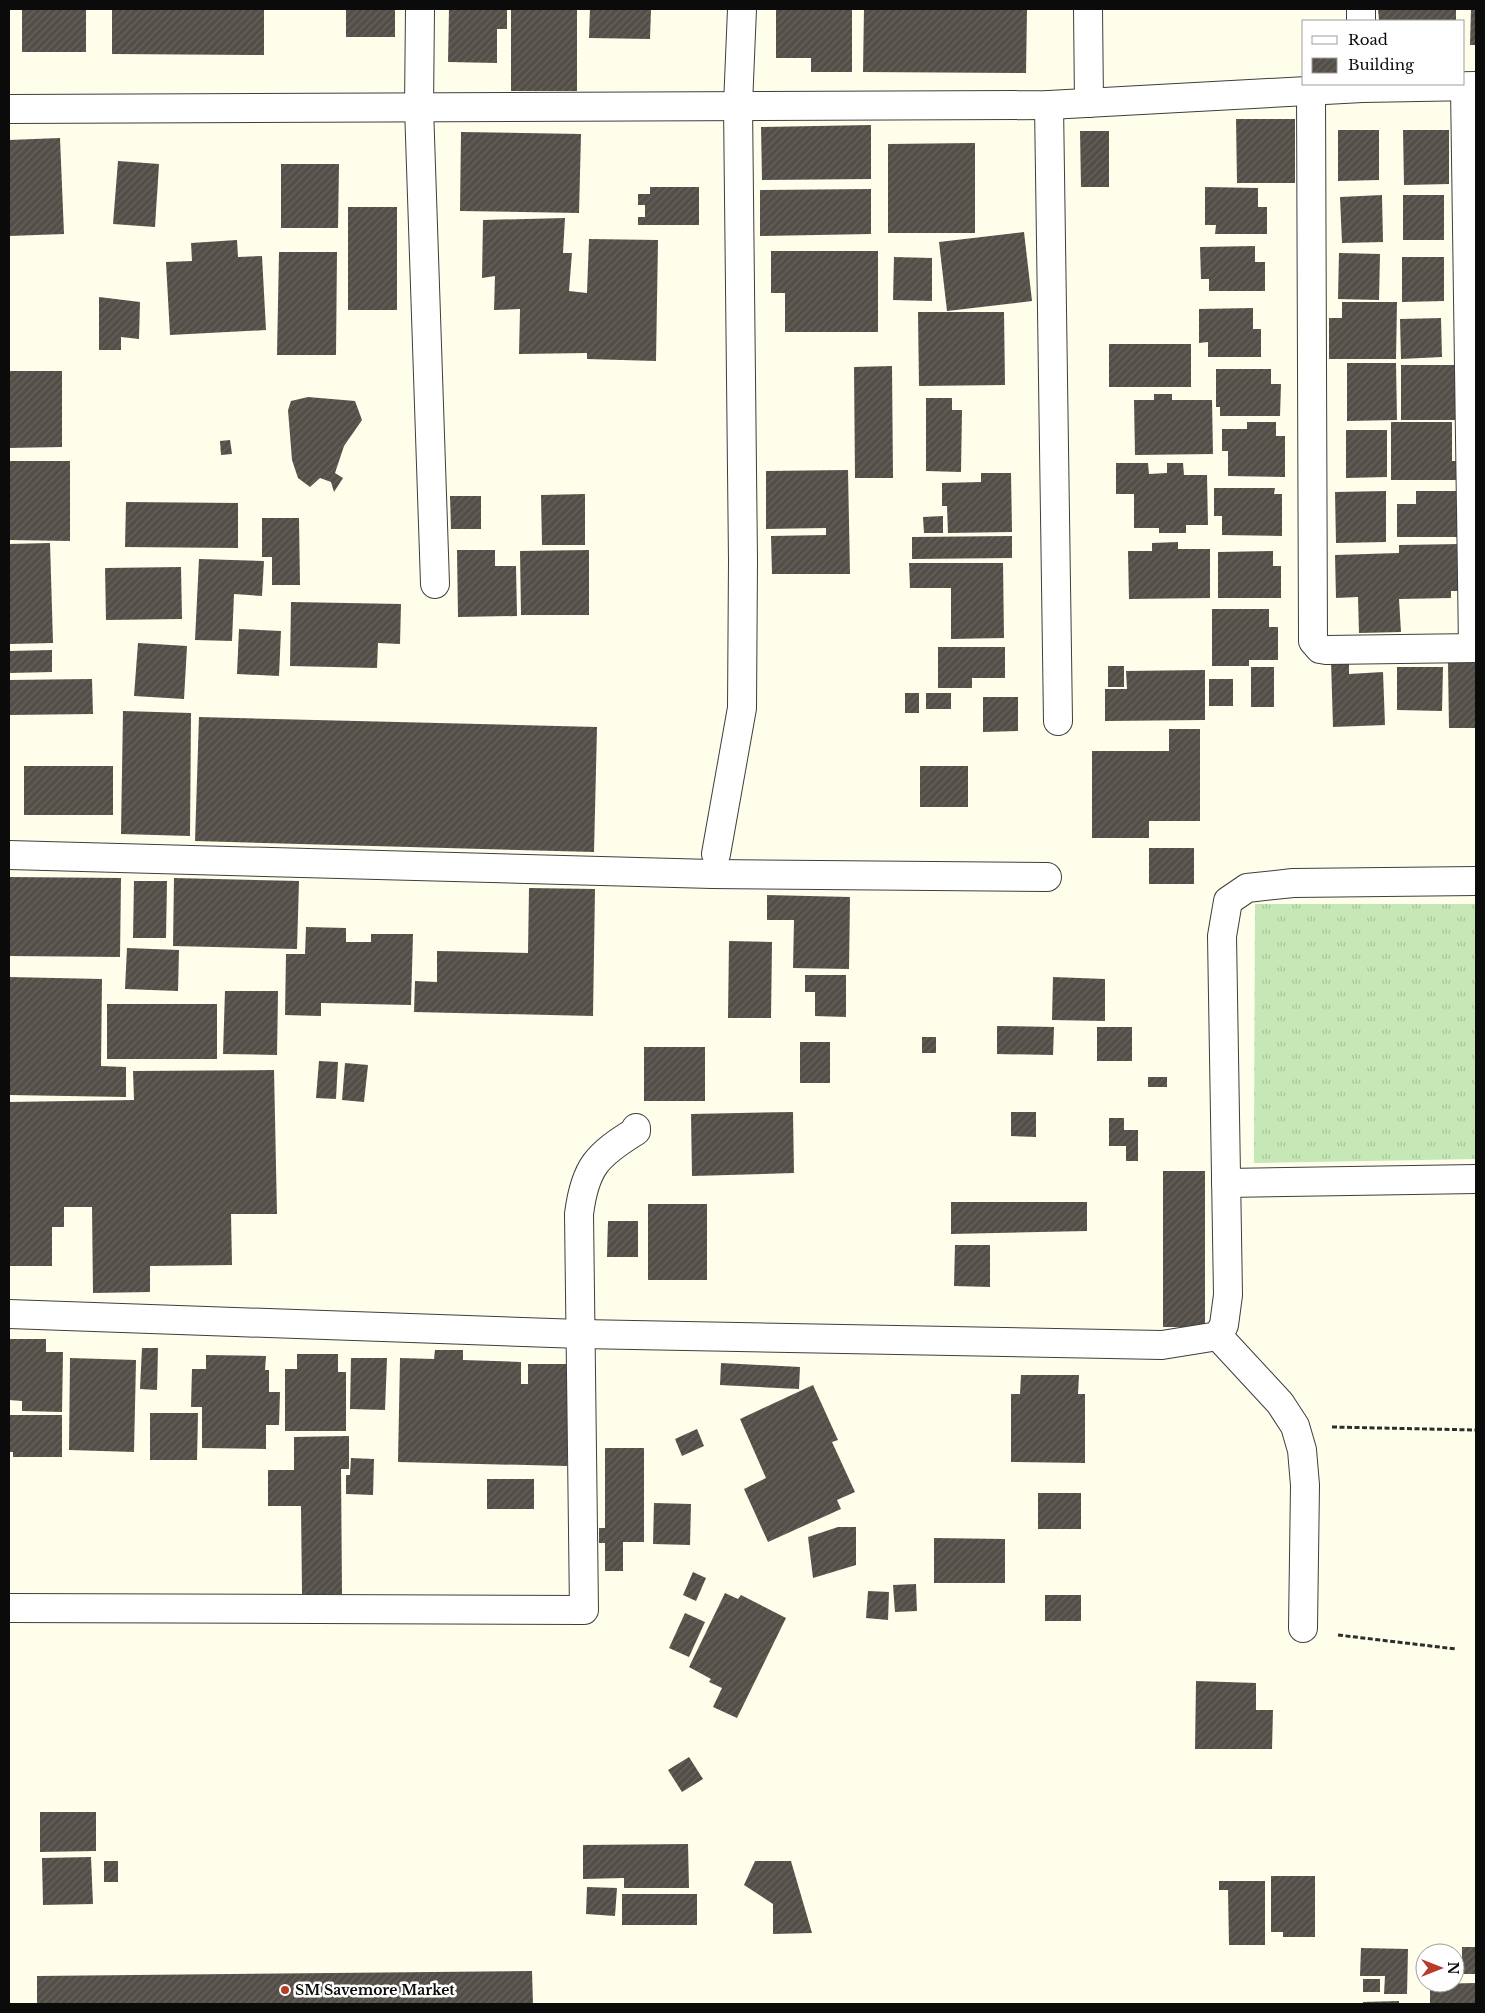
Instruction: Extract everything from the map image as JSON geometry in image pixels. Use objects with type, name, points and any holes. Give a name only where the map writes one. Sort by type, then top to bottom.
[{"type":"street","points":[[420,9],[420,107],[435,584]]},
{"type":"street","points":[[716,854],[742,708],[743,562],[738,105],[742,9]]},
{"type":"street","points":[[1088,9],[1089,103]]},
{"type":"street","points":[[9,109],[1049,105],[1362,86],[1471,86],[1475,648],[1326,650],[1320,649],[1313,641],[1311,90]]},
{"type":"street","points":[[1049,105],[1058,721]]},
{"type":"street","points":[[9,854],[712,874],[1047,877]]},
{"type":"street","points":[[1218,1336],[1224,1325],[1228,1295],[1222,936],[1228,901],[1247,888],[1293,883],[1476,881]]},
{"type":"street","points":[[9,1608],[584,1610],[578,1214],[581,1195],[595,1162],[614,1145],[636,1131],[636,1128]]},
{"type":"street","points":[[1226,1183],[1476,1179]]},
{"type":"street","points":[[9,1314],[581,1334],[1162,1345],[1218,1336]]},
{"type":"street","points":[[1218,1336],[1280,1403],[1295,1426],[1302,1450],[1305,1484],[1303,1628]]},
{"type":"path","points":[[1295,1426],[1476,1430]]},
{"type":"path","points":[[1303,1628],[1352,1638],[1456,1649]]},
{"type":"green space","points":[[1255,904],[1476,904],[1476,1159],[1254,1163]]},
{"type":"building","points":[[22,9],[86,9],[86,52],[22,52]]},
{"type":"building","points":[[112,9],[264,9],[264,55],[112,54]]},
{"type":"building","points":[[346,9],[395,9],[395,37],[346,37]]},
{"type":"building","points":[[449,9],[507,9],[507,29],[497,29],[497,63],[448,62]]},
{"type":"building","points":[[511,9],[577,9],[577,91],[511,91]]},
{"type":"building","points":[[590,9],[651,9],[650,39],[589,38]]},
{"type":"building","points":[[776,9],[852,9],[852,72],[811,72],[811,58],[776,58]]},
{"type":"building","points":[[864,9],[1027,9],[1026,73],[863,72]]},
{"type":"building","points":[[1378,9],[1456,9],[1456,20],[1379,20]]},
{"type":"building","points":[[1471,9],[1476,9],[1476,45],[1470,45]]},
{"type":"building","points":[[1236,119],[1295,119],[1295,183],[1237,183]]},
{"type":"building","points":[[871,125],[871,179],[762,180],[761,127]]},
{"type":"building","points":[[1338,130],[1379,130],[1379,180],[1338,181]]},
{"type":"building","points":[[1403,130],[1449,130],[1449,184],[1404,185]]},
{"type":"building","points":[[1080,131],[1109,131],[1109,187],[1081,187]]},
{"type":"building","points":[[461,132],[581,134],[579,213],[460,211]]},
{"type":"building","points":[[60,138],[64,234],[9,236],[9,140]]},
{"type":"building","points":[[975,143],[975,233],[888,233],[888,144]]},
{"type":"building","points":[[118,161],[159,164],[155,227],[113,224]]},
{"type":"building","points":[[281,164],[339,164],[338,228],[281,228]]},
{"type":"building","points":[[650,187],[699,187],[699,225],[638,225],[638,217],[645,217],[645,205],[638,205],[638,194],[650,194]]},
{"type":"building","points":[[1205,187],[1258,188],[1258,207],[1267,207],[1267,234],[1215,234],[1216,225],[1205,225]]},
{"type":"building","points":[[871,189],[871,234],[760,236],[760,190]]},
{"type":"building","points":[[1382,195],[1383,242],[1342,243],[1340,197]]},
{"type":"building","points":[[1403,195],[1444,195],[1444,240],[1403,240]]},
{"type":"building","points":[[348,207],[397,207],[397,310],[348,310]]},
{"type":"building","points":[[565,218],[563,253],[572,253],[569,291],[587,293],[589,239],[658,240],[656,361],[587,359],[587,353],[519,354],[520,309],[494,310],[495,276],[482,278],[483,220]]},
{"type":"building","points":[[1024,232],[1032,301],[947,311],[939,242]]},
{"type":"building","points":[[237,240],[238,257],[262,256],[266,330],[170,335],[166,262],[192,261],[191,243]]},
{"type":"building","points":[[1255,246],[1255,262],[1265,262],[1265,291],[1209,291],[1209,279],[1201,279],[1200,247]]},
{"type":"building","points":[[771,251],[878,251],[878,332],[785,332],[785,293],[771,293]]},
{"type":"building","points":[[279,252],[337,252],[336,355],[277,355]]},
{"type":"building","points":[[1339,253],[1380,254],[1379,300],[1338,299]]},
{"type":"building","points":[[894,257],[932,258],[932,301],[893,300]]},
{"type":"building","points":[[1402,257],[1444,257],[1444,301],[1402,302]]},
{"type":"building","points":[[99,297],[140,302],[139,339],[121,337],[121,350],[99,350]]},
{"type":"building","points":[[1342,302],[1397,302],[1396,359],[1329,359],[1329,318],[1342,318]]},
{"type":"building","points":[[1253,308],[1253,329],[1261,329],[1261,357],[1208,357],[1208,342],[1199,343],[1199,309]]},
{"type":"building","points":[[918,312],[1004,312],[1005,385],[919,386]]},
{"type":"building","points":[[1441,318],[1442,357],[1401,359],[1400,319]]},
{"type":"building","points":[[1109,344],[1191,344],[1191,387],[1109,387]]},
{"type":"building","points":[[1347,363],[1396,363],[1397,420],[1347,421]]},
{"type":"building","points":[[1401,365],[1458,365],[1458,420],[1401,420]]},
{"type":"building","points":[[892,366],[893,478],[855,478],[854,367]]},
{"type":"building","points":[[1216,369],[1271,369],[1271,384],[1281,384],[1280,416],[1220,416],[1220,407],[1216,407]]},
{"type":"building","points":[[9,371],[62,371],[62,447],[9,448]]},
{"type":"building","points":[[1154,394],[1172,394],[1172,400],[1212,400],[1213,454],[1135,455],[1134,400],[1154,400]]},
{"type":"building","points":[[308,397],[355,401],[362,420],[344,446],[335,473],[343,478],[334,492],[331,482],[320,478],[310,487],[298,478],[292,460],[288,410],[291,401]]},
{"type":"building","points":[[926,398],[952,398],[952,410],[962,410],[961,472],[926,471]]},
{"type":"building","points":[[1247,422],[1276,422],[1276,436],[1285,436],[1285,477],[1228,476],[1228,451],[1222,451],[1222,429],[1247,429]]},
{"type":"building","points":[[1391,422],[1452,422],[1452,461],[1459,461],[1459,480],[1391,480]]},
{"type":"building","points":[[1346,430],[1387,430],[1387,477],[1346,478]]},
{"type":"building","points":[[230,440],[232,454],[221,455],[220,441]]},
{"type":"building","points":[[9,461],[70,461],[70,541],[9,540]]},
{"type":"building","points":[[1116,463],[1148,463],[1149,474],[1167,473],[1167,463],[1183,463],[1184,475],[1207,475],[1208,525],[1186,525],[1186,533],[1159,533],[1159,528],[1134,528],[1134,494],[1116,494]]},
{"type":"building","points":[[848,470],[850,574],[772,574],[771,536],[826,535],[826,528],[766,529],[766,471]]},
{"type":"building","points":[[981,473],[1011,473],[1012,532],[948,533],[947,506],[942,506],[942,483],[981,482]]},
{"type":"building","points":[[1214,488],[1275,488],[1274,494],[1282,494],[1282,536],[1222,535],[1222,516],[1214,516]]},
{"type":"building","points":[[1386,491],[1386,542],[1336,543],[1335,492]]},
{"type":"building","points":[[1416,491],[1460,491],[1461,537],[1397,537],[1397,504],[1416,504]]},
{"type":"building","points":[[585,494],[585,545],[542,545],[541,495]]},
{"type":"building","points":[[450,496],[481,496],[481,529],[451,529]]},
{"type":"building","points":[[126,502],[238,503],[238,548],[125,547]]},
{"type":"building","points":[[943,516],[943,533],[924,533],[923,517]]},
{"type":"building","points":[[262,518],[299,518],[300,585],[272,585],[272,557],[262,557]]},
{"type":"building","points":[[1012,536],[1012,558],[912,559],[912,537]]},
{"type":"building","points":[[1178,542],[1178,549],[1210,549],[1210,598],[1129,599],[1128,551],[1152,551],[1152,543]]},
{"type":"building","points":[[50,543],[53,643],[9,644],[9,544]]},
{"type":"building","points":[[1461,544],[1461,591],[1451,591],[1451,598],[1399,599],[1401,632],[1359,633],[1358,597],[1336,598],[1335,555],[1399,553],[1399,545]]},
{"type":"building","points":[[457,550],[495,550],[495,566],[516,566],[517,616],[458,617]]},
{"type":"building","points":[[589,550],[589,615],[521,615],[520,551]]},
{"type":"building","points":[[1273,551],[1273,566],[1281,566],[1281,598],[1218,598],[1218,552]]},
{"type":"building","points":[[199,559],[264,561],[262,596],[234,594],[232,641],[195,640]]},
{"type":"building","points":[[909,563],[1003,563],[1004,638],[951,639],[951,588],[910,588]]},
{"type":"building","points":[[181,567],[182,619],[106,620],[105,568]]},
{"type":"building","points":[[291,602],[401,604],[400,644],[378,643],[377,668],[290,666]]},
{"type":"building","points":[[1212,609],[1269,609],[1269,627],[1278,627],[1278,660],[1249,660],[1249,666],[1212,666]]},
{"type":"building","points":[[239,629],[281,631],[279,676],[237,674]]},
{"type":"building","points":[[138,643],[187,646],[184,699],[134,696]]},
{"type":"building","points":[[938,647],[1005,647],[1005,678],[972,678],[972,688],[938,688]]},
{"type":"building","points":[[52,650],[52,672],[9,673],[9,651]]},
{"type":"building","points":[[1349,660],[1349,674],[1383,672],[1385,725],[1333,727],[1331,661]]},
{"type":"building","points":[[1476,661],[1476,728],[1449,728],[1448,662]]},
{"type":"building","points":[[1108,666],[1124,666],[1124,687],[1108,687]]},
{"type":"building","points":[[1251,667],[1274,667],[1274,707],[1251,707]]},
{"type":"building","points":[[1397,667],[1443,667],[1442,711],[1397,710]]},
{"type":"building","points":[[1205,670],[1205,720],[1105,721],[1105,689],[1127,689],[1126,671]]},
{"type":"building","points":[[92,679],[93,714],[9,715],[9,680]]},
{"type":"building","points":[[1209,679],[1233,679],[1233,706],[1209,706]]},
{"type":"building","points":[[905,693],[919,693],[919,713],[905,713]]},
{"type":"building","points":[[926,693],[951,693],[951,709],[926,709]]},
{"type":"building","points":[[983,697],[1018,697],[1018,731],[983,732]]},
{"type":"building","points":[[123,711],[191,713],[190,836],[121,834]]},
{"type":"building","points":[[199,717],[597,727],[594,852],[195,841]]},
{"type":"building","points":[[1169,729],[1200,729],[1200,821],[1149,821],[1149,838],[1092,838],[1092,751],[1169,751]]},
{"type":"building","points":[[24,766],[113,766],[113,815],[24,815]]},
{"type":"building","points":[[920,766],[968,766],[968,807],[920,807]]},
{"type":"building","points":[[1149,848],[1194,848],[1194,884],[1149,884]]},
{"type":"building","points":[[9,877],[121,878],[120,957],[9,956]]},
{"type":"building","points":[[174,878],[299,881],[297,949],[173,946]]},
{"type":"building","points":[[134,881],[167,881],[166,938],[133,938]]},
{"type":"building","points":[[529,888],[595,889],[593,1016],[414,1012],[415,981],[437,982],[437,951],[528,953]]},
{"type":"building","points":[[767,895],[850,897],[849,969],[793,968],[794,920],[767,920]]},
{"type":"building","points":[[306,927],[346,928],[346,942],[371,942],[371,934],[413,934],[411,1005],[321,1003],[321,1016],[285,1015],[286,954],[305,954]]},
{"type":"building","points":[[729,941],[772,942],[771,1018],[728,1018]]},
{"type":"building","points":[[127,948],[179,950],[178,991],[125,989]]},
{"type":"building","points":[[805,975],[846,975],[846,1017],[815,1016],[815,992],[805,992]]},
{"type":"building","points":[[9,977],[102,979],[101,1066],[126,1067],[126,1097],[9,1095]]},
{"type":"building","points":[[1053,977],[1105,979],[1105,1021],[1052,1020]]},
{"type":"building","points":[[225,991],[278,991],[277,1055],[223,1054]]},
{"type":"building","points":[[107,1004],[217,1004],[217,1059],[107,1059]]},
{"type":"building","points":[[997,1026],[1054,1027],[1053,1055],[997,1054]]},
{"type":"building","points":[[1097,1027],[1132,1027],[1132,1061],[1097,1061]]},
{"type":"building","points":[[922,1037],[936,1037],[936,1053],[922,1053]]},
{"type":"building","points":[[800,1042],[830,1042],[830,1083],[800,1083]]},
{"type":"building","points":[[644,1047],[705,1047],[705,1101],[644,1101]]},
{"type":"building","points":[[319,1061],[338,1062],[336,1099],[316,1098]]},
{"type":"building","points":[[345,1063],[368,1065],[364,1102],[342,1100]]},
{"type":"building","points":[[274,1070],[277,1214],[231,1214],[232,1265],[150,1266],[150,1292],[93,1293],[92,1207],[64,1207],[64,1227],[52,1227],[52,1266],[9,1266],[9,1102],[134,1100],[133,1071]]},
{"type":"building","points":[[1148,1077],[1167,1077],[1167,1087],[1148,1087]]},
{"type":"building","points":[[793,1112],[794,1173],[692,1176],[691,1114]]},
{"type":"building","points":[[1011,1112],[1036,1112],[1036,1137],[1011,1136]]},
{"type":"building","points":[[1109,1118],[1124,1118],[1124,1130],[1138,1130],[1138,1161],[1126,1161],[1126,1146],[1109,1146]]},
{"type":"building","points":[[1163,1171],[1205,1171],[1205,1327],[1163,1327]]},
{"type":"building","points":[[951,1202],[1087,1202],[1087,1231],[951,1234]]},
{"type":"building","points":[[648,1204],[707,1204],[707,1280],[648,1280]]},
{"type":"building","points":[[608,1221],[638,1221],[638,1257],[607,1257]]},
{"type":"building","points":[[955,1245],[990,1245],[990,1287],[954,1286]]},
{"type":"building","points":[[9,1339],[46,1339],[46,1352],[63,1352],[62,1412],[22,1411],[22,1401],[9,1400]]},
{"type":"building","points":[[142,1348],[158,1348],[157,1390],[140,1389]]},
{"type":"building","points":[[435,1350],[463,1350],[463,1360],[521,1362],[521,1384],[528,1384],[528,1364],[569,1364],[567,1466],[398,1462],[400,1358],[434,1359]]},
{"type":"building","points":[[297,1354],[338,1354],[338,1372],[346,1372],[346,1431],[285,1431],[285,1369],[297,1369]]},
{"type":"building","points":[[206,1355],[266,1356],[265,1370],[269,1370],[269,1392],[280,1392],[279,1425],[266,1425],[266,1449],[202,1448],[202,1407],[191,1407],[192,1369],[206,1369]]},
{"type":"building","points":[[70,1358],[136,1360],[134,1452],[69,1450]]},
{"type":"building","points":[[351,1358],[387,1358],[385,1410],[350,1409]]},
{"type":"building","points":[[721,1363],[800,1367],[799,1389],[720,1385]]},
{"type":"building","points":[[1021,1375],[1079,1375],[1078,1394],[1085,1394],[1085,1463],[1011,1462],[1011,1394],[1020,1394]]},
{"type":"building","points":[[813,1385],[838,1440],[832,1442],[855,1492],[837,1500],[841,1509],[768,1542],[744,1489],[766,1478],[740,1419]]},
{"type":"building","points":[[150,1413],[198,1413],[197,1460],[150,1460]]},
{"type":"building","points":[[9,1415],[62,1415],[62,1457],[13,1457],[13,1452],[9,1452]]},
{"type":"building","points":[[697,1429],[704,1446],[682,1456],[675,1439]]},
{"type":"building","points":[[349,1436],[349,1469],[341,1469],[342,1594],[302,1594],[301,1506],[268,1506],[268,1470],[294,1470],[294,1437]]},
{"type":"building","points":[[605,1448],[644,1448],[644,1542],[623,1542],[623,1571],[605,1571],[605,1543],[599,1543],[599,1528],[605,1528]]},
{"type":"building","points":[[351,1458],[374,1459],[373,1495],[346,1494],[346,1475],[350,1475]]},
{"type":"building","points":[[487,1479],[534,1479],[534,1509],[487,1509]]},
{"type":"building","points":[[1038,1493],[1081,1493],[1081,1529],[1038,1529]]},
{"type":"building","points":[[654,1503],[691,1504],[690,1545],[653,1544]]},
{"type":"building","points":[[838,1527],[856,1527],[856,1565],[813,1578],[808,1537]]},
{"type":"building","points":[[934,1538],[1005,1539],[1005,1583],[934,1583]]},
{"type":"building","points":[[693,1572],[706,1578],[696,1601],[683,1595]]},
{"type":"building","points":[[916,1584],[917,1611],[895,1612],[893,1585]]},
{"type":"building","points":[[868,1591],[889,1592],[888,1620],[866,1618]]},
{"type":"building","points":[[725,1593],[738,1599],[741,1595],[786,1618],[737,1718],[713,1707],[722,1688],[709,1682],[711,1679],[689,1667]]},
{"type":"building","points":[[1045,1595],[1081,1595],[1081,1621],[1045,1621]]},
{"type":"building","points":[[685,1613],[705,1622],[689,1657],[669,1648]]},
{"type":"building","points":[[1196,1681],[1256,1683],[1256,1710],[1273,1710],[1272,1749],[1195,1749]]},
{"type":"building","points":[[689,1757],[703,1779],[682,1792],[668,1770]]},
{"type":"building","points":[[40,1812],[96,1812],[96,1851],[40,1852]]},
{"type":"building","points":[[688,1844],[689,1888],[624,1888],[624,1878],[583,1879],[583,1845]]},
{"type":"building","points":[[91,1857],[93,1904],[43,1905],[42,1858]]},
{"type":"building","points":[[104,1861],[118,1861],[118,1882],[104,1882]]},
{"type":"building","points":[[755,1861],[791,1861],[812,1933],[773,1934],[773,1904],[744,1885]]},
{"type":"building","points":[[1271,1876],[1315,1876],[1315,1937],[1283,1937],[1283,1932],[1271,1932]]},
{"type":"building","points":[[1219,1881],[1265,1881],[1265,1945],[1229,1945],[1228,1890],[1219,1890]]},
{"type":"building","points":[[587,1887],[617,1888],[615,1916],[586,1914]]},
{"type":"building","points":[[622,1894],[697,1894],[697,1925],[622,1925]]},
{"type":"building","points":[[1465,1947],[1476,1947],[1476,1974],[1465,1974]]},
{"type":"building","points":[[1361,1948],[1408,1949],[1407,1994],[1384,1994],[1385,1976],[1360,1976]]},
{"type":"building","name":"SM Savemore Market","points":[[532,1971],[533,2004],[37,2004],[37,1976]]},
{"type":"building","points":[[1363,1979],[1380,1979],[1380,1992],[1363,1992]]},
{"type":"building","points":[[1465,1983],[1476,1983],[1476,2004],[1430,2004],[1430,1993],[1465,1993]]},
{"type":"building","points":[[1399,2001],[1399,2004],[1363,2004],[1363,2002]]},
{"type":"place","name":"SM Savemore Market","points":[[285,1990]]}]
